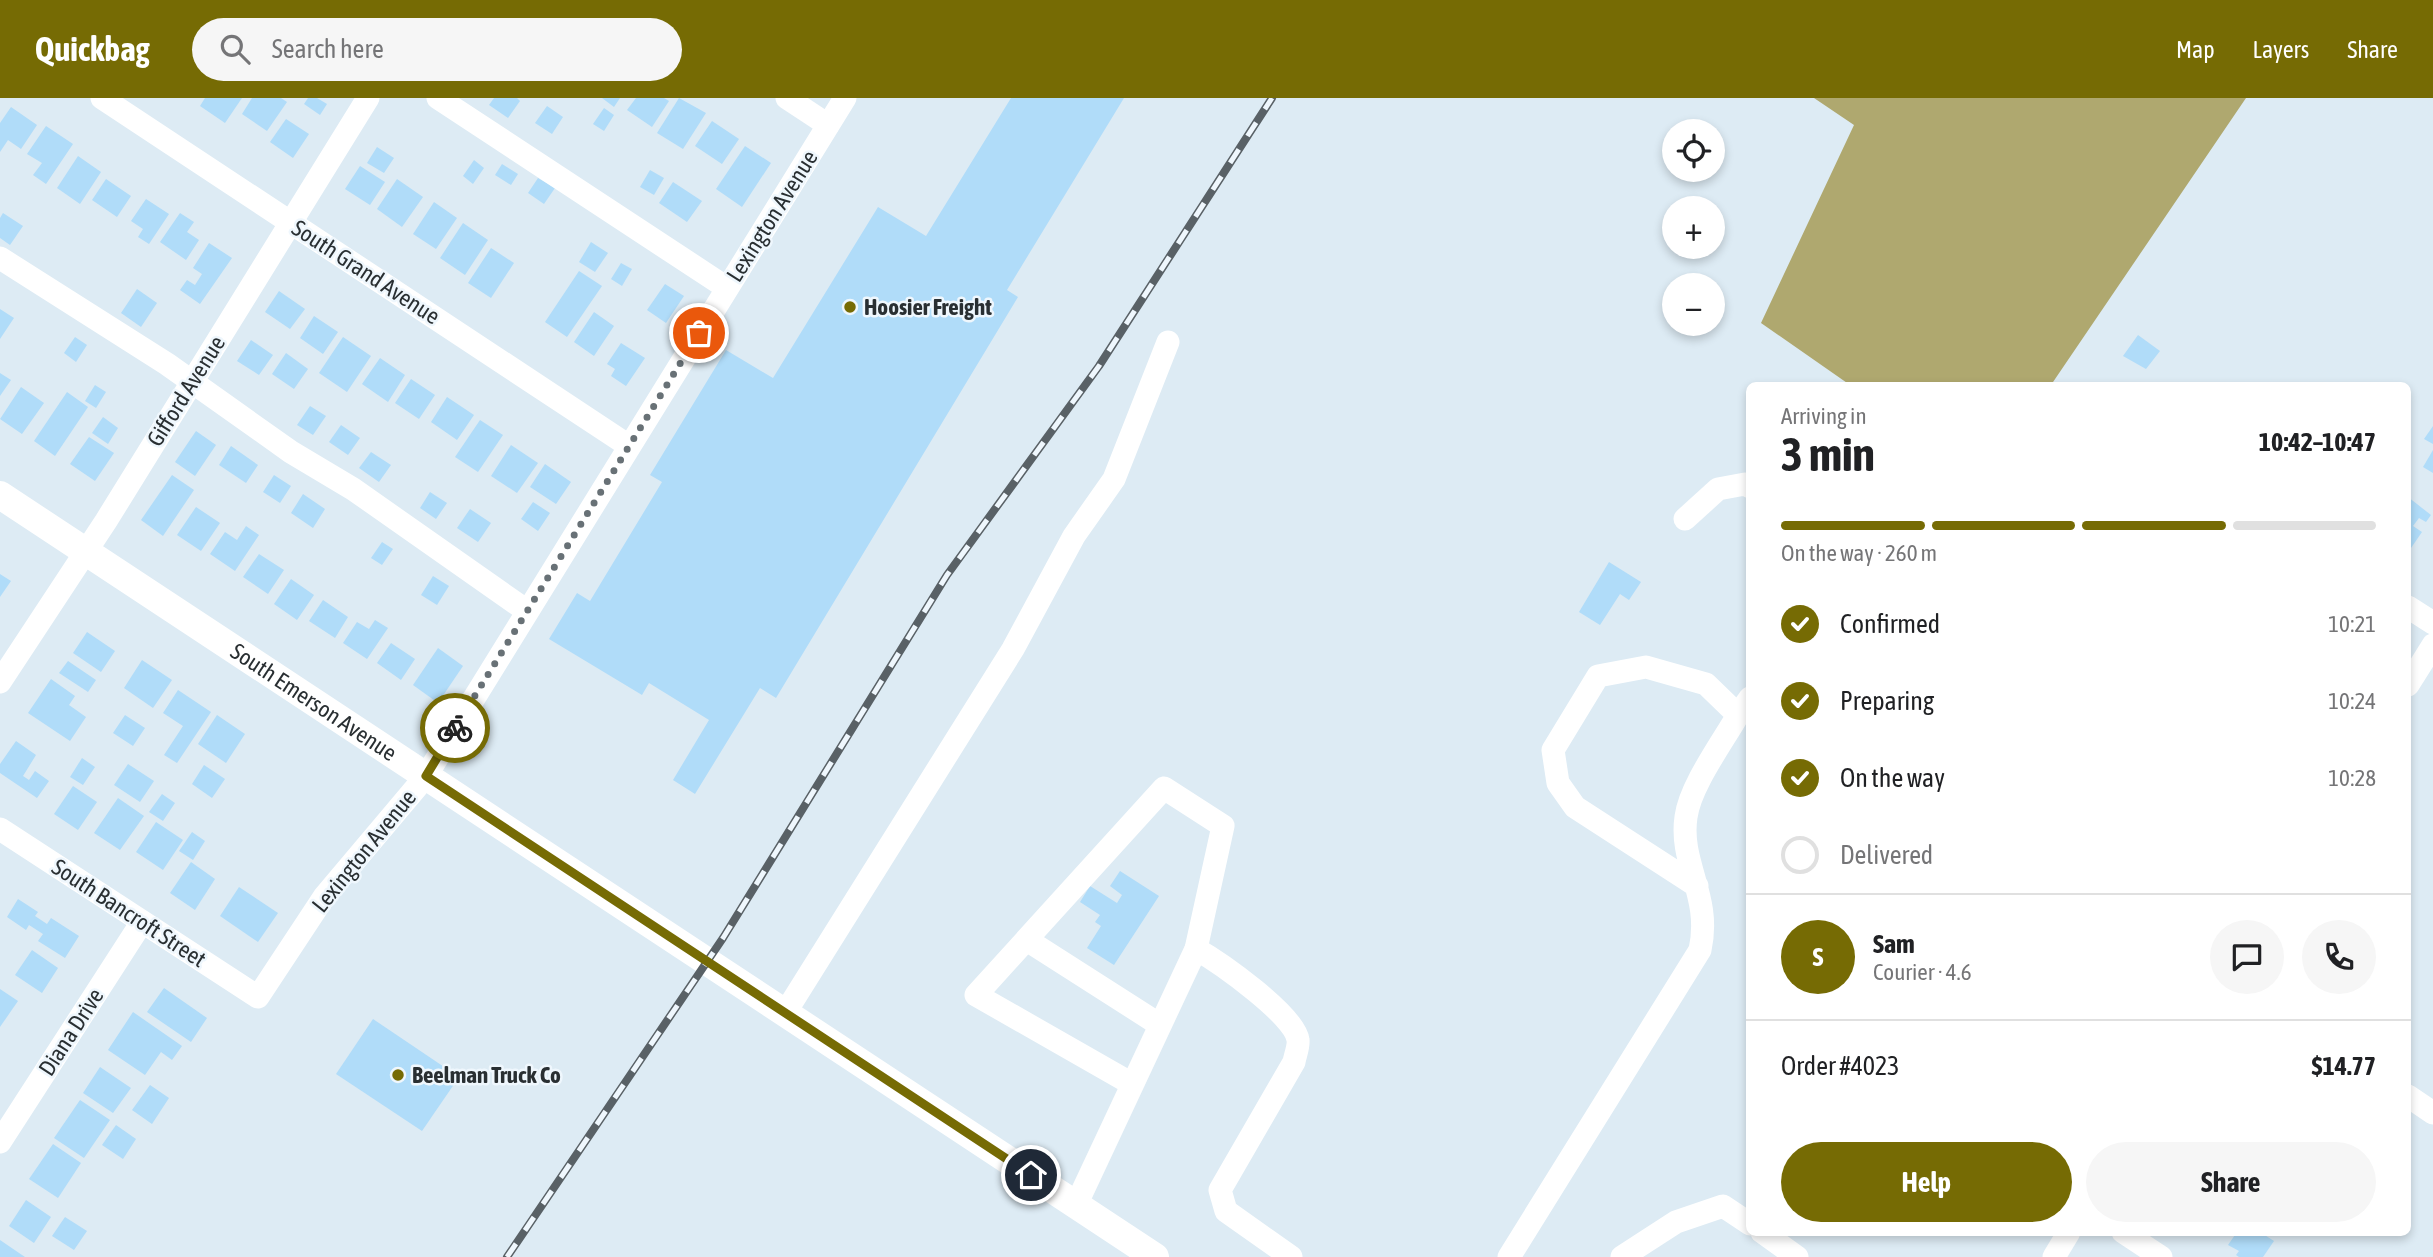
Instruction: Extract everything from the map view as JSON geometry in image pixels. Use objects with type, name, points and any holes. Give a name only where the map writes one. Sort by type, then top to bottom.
[{"type":"main road","name":"South Emerson Avenue","points":[[0,495],[1155,1257]]},
{"type":"street","name":"South Grand Avenue","points":[[102,98],[629,446]]},
{"type":"street","name":"Gifford Avenue","points":[[0,682],[86,552],[368,98]]},
{"type":"street","points":[[438,98],[727,288]]},
{"type":"street","points":[[787,98],[828,125]]},
{"type":"street","name":"Lexington Avenue","points":[[258,997],[324,897],[426,776],[845,98]]},
{"type":"street","points":[[0,258],[167,364],[191,384],[291,452],[353,489],[527,611]]},
{"type":"street","points":[[785,1013],[1013,649],[1074,536],[1114,479],[1168,342]]},
{"type":"street","points":[[1685,519],[1718,489],[1746,485]]},
{"type":"street","points":[[2411,609],[2433,624]]},
{"type":"street","points":[[2411,680],[2433,645]]},
{"type":"street","points":[[1509,1257],[1700,950],[1705,928],[1697,886],[1685,837],[1686,815],[1693,796],[1744,707],[1706,684],[1646,667],[1598,676],[1553,750],[1558,783],[1576,807],[1697,886]]},
{"type":"street","points":[[1076,1205],[1196,949],[1223,826],[1164,788],[976,995],[1132,1084]]},
{"type":"street","name":"South Bancroft Street","points":[[0,829],[258,997]]},
{"type":"street","name":"Diana Drive","points":[[0,1142],[142,922]]},
{"type":"street","points":[[1027,940],[1160,1025]]},
{"type":"street","points":[[1196,949],[1239,977],[1280,1013],[1290,1023],[1298,1040],[1294,1062],[1220,1190],[1226,1211],[1291,1257]]},
{"type":"street","points":[[2411,1098],[2433,1113]]},
{"type":"street","points":[[1622,1257],[1676,1222],[1723,1206],[1746,1221]]},
{"type":"street","points":[[1768,1236],[1797,1257]]},
{"type":"street","points":[[2054,1257],[2067,1236]]},
{"type":"street","points":[[2129,1236],[2161,1257]]},
{"type":"shaded area","points":[[1814,98],[2246,98],[2053,382],[1846,382],[1761,323],[1854,125]]},
{"type":"building","points":[[205,98],[242,98],[225,123],[200,106]]},
{"type":"building","points":[[252,98],[281,98],[287,102],[267,131],[242,114]]},
{"type":"building","points":[[308,98],[317,98],[327,104],[320,115],[304,104]]},
{"type":"building","points":[[494,98],[517,98],[520,101],[508,118],[489,105]]},
{"type":"building","points":[[602,98],[620,98],[614,107]]},
{"type":"building","points":[[636,98],[664,98],[669,101],[652,127],[627,110]]},
{"type":"building","points":[[679,98],[706,113],[683,149],[657,133]]},
{"type":"building","points":[[1011,98],[1124,98],[1007,290],[1018,297],[776,698],[760,688],[695,794],[673,780],[709,720],[649,683],[642,695],[549,639],[577,593],[590,601],[662,482],[650,475],[726,350],[773,378],[878,207],[926,236]]},
{"type":"building","points":[[547,106],[563,117],[552,134],[535,123]]},
{"type":"building","points":[[11,107],[37,125],[21,149],[8,140],[0,152],[0,123]]},
{"type":"building","points":[[604,108],[614,115],[604,131],[593,124]]},
{"type":"building","points":[[286,119],[309,134],[293,158],[270,142]]},
{"type":"building","points":[[712,121],[739,139],[722,164],[695,146]]},
{"type":"building","points":[[46,126],[73,144],[46,184],[33,175],[42,163],[27,154]]},
{"type":"building","points":[[745,146],[771,163],[742,207],[716,189]]},
{"type":"building","points":[[377,147],[394,158],[384,173],[367,163]]},
{"type":"building","points":[[78,156],[101,172],[80,204],[57,188]]},
{"type":"building","points":[[474,160],[484,168],[473,184],[463,176]]},
{"type":"building","points":[[502,164],[518,174],[511,185],[495,175]]},
{"type":"building","points":[[360,166],[385,182],[370,205],[345,189]]},
{"type":"building","points":[[650,170],[664,178],[654,195],[640,187]]},
{"type":"building","points":[[538,178],[555,188],[544,204],[528,193]]},
{"type":"building","points":[[106,179],[131,196],[117,217],[92,200]]},
{"type":"building","points":[[397,179],[423,197],[402,227],[377,209]]},
{"type":"building","points":[[673,182],[702,201],[687,222],[659,203]]},
{"type":"building","points":[[146,199],[169,214],[149,244],[138,237],[143,229],[131,221]]},
{"type":"building","points":[[434,202],[457,218],[436,249],[413,234]]},
{"type":"building","points":[[3,213],[23,226],[10,245],[0,238],[0,218]]},
{"type":"building","points":[[180,213],[194,222],[187,232],[199,240],[186,260],[160,242]]},
{"type":"building","points":[[463,223],[488,240],[465,275],[440,258]]},
{"type":"building","points":[[591,242],[608,253],[595,272],[579,262]]},
{"type":"building","points":[[209,243],[232,258],[200,304],[180,290],[187,280],[195,285],[202,274],[193,268]]},
{"type":"building","points":[[491,248],[514,263],[491,298],[468,283]]},
{"type":"building","points":[[621,263],[632,269],[622,286],[611,279]]},
{"type":"building","points":[[579,271],[602,286],[567,337],[545,322]]},
{"type":"building","points":[[665,284],[684,296],[666,323],[647,310]]},
{"type":"building","points":[[137,289],[157,303],[141,327],[121,313]]},
{"type":"building","points":[[279,291],[305,309],[290,329],[265,312]]},
{"type":"building","points":[[0,309],[14,318],[0,339]]},
{"type":"building","points":[[594,312],[614,326],[594,356],[574,342]]},
{"type":"building","points":[[314,316],[338,332],[323,354],[300,338]]},
{"type":"building","points":[[2138,335],[2160,351],[2146,369],[2123,356]]},
{"type":"building","points":[[75,337],[87,345],[76,362],[64,353]]},
{"type":"building","points":[[343,337],[371,356],[347,392],[319,373]]},
{"type":"building","points":[[251,340],[273,355],[259,375],[237,361]]},
{"type":"building","points":[[621,343],[645,358],[626,386],[611,376],[615,369],[607,364]]},
{"type":"building","points":[[286,353],[308,369],[294,389],[272,374]]},
{"type":"building","points":[[380,358],[405,375],[388,402],[362,384]]},
{"type":"building","points":[[0,373],[11,380],[0,396]]},
{"type":"building","points":[[411,379],[435,395],[419,419],[395,403]]},
{"type":"building","points":[[95,385],[106,392],[96,408],[85,401]]},
{"type":"building","points":[[21,387],[44,403],[22,434],[0,419]]},
{"type":"building","points":[[67,392],[88,407],[55,456],[34,441]]},
{"type":"building","points":[[447,397],[474,415],[457,440],[431,422]]},
{"type":"building","points":[[310,406],[326,416],[313,435],[297,425]]},
{"type":"building","points":[[103,417],[118,428],[108,444],[92,433]]},
{"type":"building","points":[[480,420],[503,435],[478,472],[455,457]]},
{"type":"building","points":[[341,425],[360,438],[348,455],[329,442]]},
{"type":"building","points":[[2433,426],[2433,444],[2424,439]]},
{"type":"building","points":[[196,431],[216,445],[195,476],[175,462]]},
{"type":"building","points":[[89,437],[114,453],[95,481],[70,464]]},
{"type":"building","points":[[511,445],[538,463],[517,493],[491,476]]},
{"type":"building","points":[[231,446],[258,465],[246,483],[219,465]]},
{"type":"building","points":[[2433,450],[2433,473],[2423,467]]},
{"type":"building","points":[[371,452],[391,465],[379,482],[359,468]]},
{"type":"building","points":[[545,464],[571,482],[556,504],[530,487]]},
{"type":"building","points":[[172,475],[194,490],[163,536],[141,520]]},
{"type":"building","points":[[274,475],[291,486],[280,503],[263,492]]},
{"type":"building","points":[[430,492],[447,503],[436,519],[420,508]]},
{"type":"building","points":[[303,494],[325,509],[313,528],[291,513]]},
{"type":"building","points":[[2411,499],[2431,515],[2426,522],[2419,518],[2413,526],[2422,532],[2411,548]]},
{"type":"building","points":[[533,502],[550,513],[538,531],[521,519]]},
{"type":"building","points":[[196,507],[220,523],[201,551],[177,535]]},
{"type":"building","points":[[470,509],[491,523],[478,542],[457,528]]},
{"type":"building","points":[[246,526],[259,535],[235,571],[210,554],[225,532],[237,540]]},
{"type":"building","points":[[382,542],[393,549],[382,565],[371,558]]},
{"type":"building","points":[[259,554],[284,570],[268,594],[243,577]]},
{"type":"building","points":[[1609,562],[1641,582],[1629,600],[1620,594],[1600,625],[1579,612]]},
{"type":"building","points":[[0,574],[11,581],[0,597]]},
{"type":"building","points":[[433,576],[449,586],[437,605],[421,595]]},
{"type":"building","points":[[291,579],[314,595],[297,620],[274,604]]},
{"type":"building","points":[[323,600],[348,617],[335,638],[309,621]]},
{"type":"building","points":[[375,620],[388,628],[367,659],[343,643],[357,622],[369,629]]},
{"type":"building","points":[[87,632],[115,651],[101,672],[73,653]]},
{"type":"building","points":[[391,643],[415,659],[401,680],[377,663]]},
{"type":"building","points":[[438,648],[463,666],[438,703],[413,685]]},
{"type":"building","points":[[142,660],[172,680],[153,708],[124,688]]},
{"type":"building","points":[[68,661],[96,680],[88,692],[59,673]]},
{"type":"building","points":[[51,679],[75,696],[69,705],[86,717],[70,741],[28,713]]},
{"type":"building","points":[[178,690],[211,712],[177,763],[164,755],[183,726],[163,713]]},
{"type":"building","points":[[125,715],[145,728],[133,746],[113,733]]},
{"type":"building","points":[[217,715],[245,734],[226,763],[198,744]]},
{"type":"building","points":[[16,741],[36,755],[23,776],[29,780],[35,771],[49,781],[37,798],[0,773],[0,764]]},
{"type":"building","points":[[82,758],[95,767],[83,785],[70,777]]},
{"type":"building","points":[[128,764],[154,781],[140,802],[114,785]]},
{"type":"building","points":[[204,765],[225,779],[212,798],[192,784]]},
{"type":"building","points":[[73,786],[97,802],[78,830],[54,814]]},
{"type":"building","points":[[162,794],[175,803],[163,821],[149,812]]},
{"type":"building","points":[[118,798],[144,816],[120,850],[94,833]]},
{"type":"building","points":[[156,822],[183,840],[163,870],[136,852]]},
{"type":"building","points":[[192,832],[205,841],[193,860],[179,851]]},
{"type":"building","points":[[191,862],[215,879],[195,910],[170,893]]},
{"type":"building","points":[[1120,871],[1159,896],[1114,965],[1087,948],[1101,926],[1095,922],[1100,915],[1080,902],[1090,886],[1117,903],[1122,895],[1110,886]]},
{"type":"building","points":[[239,887],[278,913],[258,942],[220,916]]},
{"type":"building","points":[[18,899],[38,912],[35,916],[47,924],[51,918],[79,936],[65,958],[38,941],[43,934],[29,925],[26,930],[7,917]]},
{"type":"building","points":[[32,950],[58,968],[42,993],[15,975]]},
{"type":"building","points":[[164,988],[207,1018],[191,1042],[147,1012]]},
{"type":"building","points":[[0,989],[18,1001],[0,1027]]},
{"type":"building","points":[[133,1012],[182,1046],[172,1060],[161,1052],[145,1075],[108,1050]]},
{"type":"building","name":"Beelman Truck Co","points":[[373,1019],[459,1077],[422,1131],[336,1074]]},
{"type":"building","points":[[100,1067],[131,1088],[113,1113],[83,1093]]},
{"type":"building","points":[[150,1085],[169,1098],[152,1124],[132,1110]]},
{"type":"building","points":[[80,1100],[110,1120],[84,1158],[54,1138]]},
{"type":"building","points":[[116,1125],[136,1139],[123,1159],[102,1145]]},
{"type":"building","points":[[53,1144],[81,1163],[58,1198],[29,1179]]},
{"type":"building","points":[[26,1200],[51,1217],[34,1243],[9,1226]]},
{"type":"building","points":[[65,1217],[87,1231],[74,1250],[52,1236]]},
{"type":"building","points":[[2234,1236],[2266,1236],[2274,1241],[2263,1257],[2239,1257],[2236,1255],[2239,1251],[2228,1245]]},
{"type":"building","points":[[0,1240],[25,1257],[0,1257]]},
{"type":"railway","points":[[507,1257],[723,938],[947,575],[1099,366],[1272,98]]},
{"type":"way so far","points":[[455,728],[699,333]]},
{"type":"place","name":"Hoosier Freight","points":[[850,307]]},
{"type":"place","name":"Beelman Truck Co","points":[[398,1075]]},
{"type":"route","points":[[455,728],[426,776],[1031,1175]]}]
